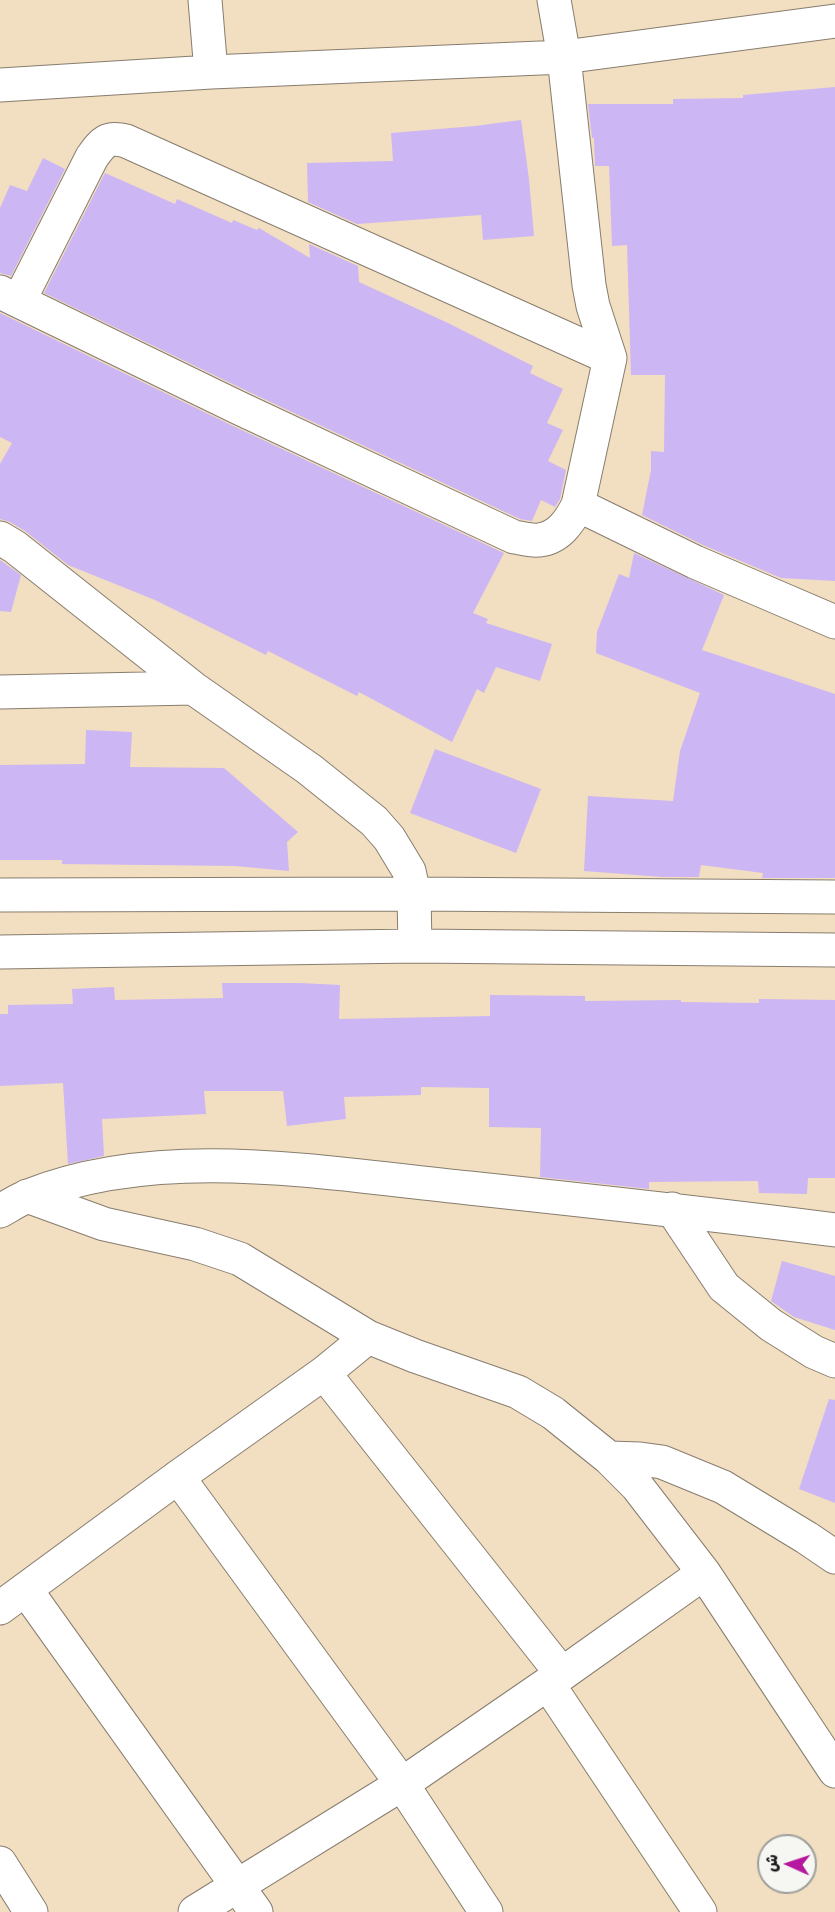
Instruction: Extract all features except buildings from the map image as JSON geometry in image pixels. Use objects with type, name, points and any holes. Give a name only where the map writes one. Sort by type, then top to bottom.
[{"type":"street","points":[[205,0],[211,72]]},
{"type":"street","points":[[554,0],[564,57],[589,285],[593,306],[610,358],[578,505],[569,522],[555,535],[538,540],[514,537],[293,434],[9,297],[92,157],[107,140],[116,138],[610,358]]},
{"type":"street","points":[[0,85],[211,72],[564,57],[835,21]]},
{"type":"street","points":[[578,505],[695,562],[835,622]]},
{"type":"street","points":[[0,538],[24,554],[193,688],[309,769],[374,821],[400,855],[409,871],[414,894],[415,946]]},
{"type":"street","points":[[0,692],[193,688]]},
{"type":"street","points":[[0,895],[414,894],[835,897]]},
{"type":"street","points":[[788,896],[789,949]]},
{"type":"street","points":[[0,952],[415,946],[835,950]]},
{"type":"street","points":[[13,1204],[85,1179],[143,1168],[257,1166],[672,1209],[835,1230]]},
{"type":"street","points":[[13,1204],[195,1244],[240,1259],[368,1337],[518,1392],[553,1413],[609,1458],[637,1486],[704,1573],[835,1771]]},
{"type":"street","points":[[672,1209],[724,1287],[771,1325],[814,1352],[835,1361]]},
{"type":"street","points":[[256,1912],[238,1885],[13,1599],[324,1373],[368,1337]]},
{"type":"street","points":[[324,1373],[555,1679],[700,1912]]},
{"type":"street","points":[[609,1458],[662,1462],[723,1487],[835,1557]]},
{"type":"street","points":[[178,1477],[402,1784],[486,1912]]},
{"type":"street","points":[[195,1912],[402,1784],[704,1573]]},
{"type":"street","points":[[0,1863],[31,1912]]}]
